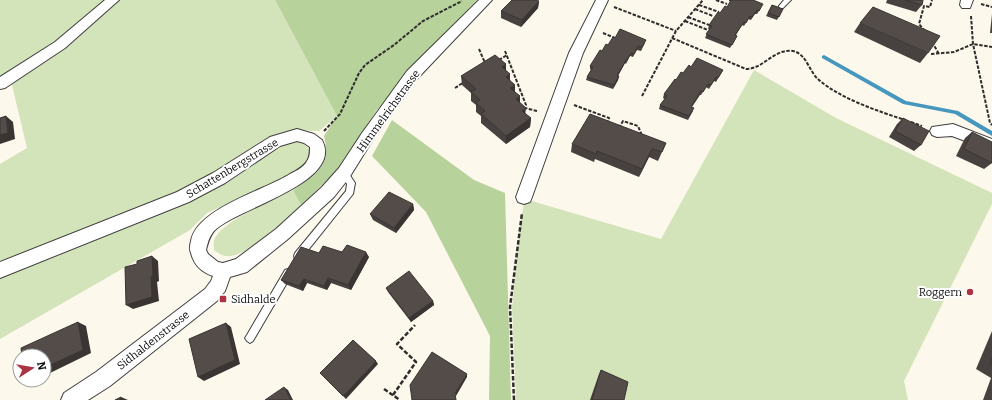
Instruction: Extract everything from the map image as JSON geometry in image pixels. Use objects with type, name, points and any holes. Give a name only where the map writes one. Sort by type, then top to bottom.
[{"type":"street","points":[[0,84],[60,45],[113,0]]},
{"type":"street","name":"Himmelrichstrasse","points":[[223,271],[236,269],[250,260],[328,192],[344,174],[366,137],[412,75],[486,0]]},
{"type":"street","points":[[524,197],[576,53],[602,0]]},
{"type":"street","points":[[937,131],[953,130],[992,145]]},
{"type":"street","name":"Schattenbergstrasse","points":[[0,270],[183,197],[219,178],[267,145],[282,138],[297,135],[313,140]]},
{"type":"street","points":[[223,271],[210,267],[201,259],[198,250],[204,231],[208,225],[223,215],[289,183],[308,171],[317,160],[318,154],[317,144],[313,140]]},
{"type":"street","name":"Sidhaldenstrasse","points":[[71,400],[103,379],[211,295],[219,285],[223,271]]},
{"type":"lane","points":[[781,7],[788,0]]},
{"type":"lane","points":[[250,338],[298,256],[350,192],[351,183],[344,174]]},
{"type":"path","points":[[313,140],[340,114],[359,73],[366,66],[422,21],[464,0]]},
{"type":"path","points":[[642,96],[676,31],[703,0]]},
{"type":"path","points":[[716,0],[727,4]]},
{"type":"path","points":[[927,35],[919,24],[924,6],[930,7],[932,0]]},
{"type":"path","points":[[699,5],[719,12]]},
{"type":"path","points":[[987,6],[992,7]]},
{"type":"path","points":[[968,7],[973,44],[990,123],[992,125]]},
{"type":"path","points":[[617,8],[676,31]]},
{"type":"path","points":[[696,9],[713,16]]},
{"type":"path","points":[[688,17],[709,25]]},
{"type":"path","points":[[685,21],[708,30]]},
{"type":"path","points":[[672,38],[746,69],[757,68],[774,55],[787,50],[798,53],[808,62],[813,73],[818,79],[839,92],[894,116],[937,131]]},
{"type":"path","points":[[931,40],[939,54]]},
{"type":"path","points":[[931,54],[954,52],[973,44],[992,47]]},
{"type":"path","points":[[479,49],[488,67]]},
{"type":"path","points":[[505,50],[526,105],[525,108],[538,111]]},
{"type":"path","points":[[494,64],[507,55]]},
{"type":"path","points":[[455,88],[468,79]]},
{"type":"path","points":[[574,105],[609,118],[607,123],[612,125]]},
{"type":"path","points":[[598,118],[600,114]]},
{"type":"path","points":[[616,126],[620,128],[623,121],[638,126],[641,133],[639,136]]},
{"type":"path","points":[[627,128],[630,123]]},
{"type":"path","points":[[514,400],[510,307],[524,197]]},
{"type":"path","points":[[393,395],[416,362],[397,344],[415,325]]},
{"type":"path","points":[[384,389],[400,400]]},
{"type":"green space","points":[[0,0],[108,0],[72,32],[0,81]]},
{"type":"green space","points":[[118,0],[275,0],[337,116],[319,131],[292,130],[276,135],[187,189],[0,263],[0,164],[27,148],[11,81]]},
{"type":"green space","points":[[275,0],[477,0],[376,111],[338,170],[301,205],[293,190],[320,169],[326,155],[324,136],[337,116]]},
{"type":"green space","points":[[754,70],[836,118],[992,193],[992,204],[904,381],[908,400],[516,400],[512,308],[520,224],[525,199],[661,239]]},
{"type":"green space","points":[[392,120],[474,180],[505,193],[511,400],[489,400],[490,336],[426,212],[372,156]]},
{"type":"green space","points":[[295,141],[307,146],[311,153],[308,162],[300,171],[207,213],[190,230],[0,339],[0,275],[274,147]]},
{"type":"green space","points":[[293,190],[301,205],[287,219],[258,243],[239,254],[231,256],[222,255],[214,250],[214,241],[218,234],[226,226],[249,212]]},
{"type":"building","points":[[512,0],[539,1],[522,20],[501,11]]},
{"type":"building","points":[[731,0],[753,0],[763,4],[759,11],[757,10],[752,17],[750,16],[746,23],[744,22],[735,35],[737,36],[732,45],[706,34],[712,26],[709,25],[718,12],[720,13],[725,6],[727,7]]},
{"type":"building","points":[[905,0],[923,0],[922,5]]},
{"type":"building","points":[[772,5],[783,9],[779,17],[768,13]]},
{"type":"building","points":[[873,7],[940,36],[928,53],[860,23]]},
{"type":"building","points":[[620,29],[646,40],[642,47],[638,46],[634,54],[631,53],[617,76],[619,76],[614,85],[587,77],[593,67],[590,66],[600,50],[602,51],[606,44],[608,45],[613,37],[615,38]]},
{"type":"building","points":[[495,55],[506,64],[502,67],[510,74],[506,77],[515,85],[510,88],[520,96],[516,99],[526,108],[522,111],[531,118],[506,136],[481,114],[485,111],[476,103],[480,100],[471,92],[476,89],[461,76]]},
{"type":"building","points":[[697,58],[723,70],[711,85],[708,84],[703,92],[701,91],[691,107],[694,108],[689,116],[660,105],[667,96],[664,94],[675,79],[676,80],[681,72],[683,73],[689,65],[691,67]]},
{"type":"building","points":[[590,114],[666,143],[662,152],[652,149],[642,169],[597,151],[596,154],[572,144]]},
{"type":"building","points":[[6,116],[8,133],[0,135],[0,118]]},
{"type":"building","points":[[903,118],[929,131],[921,145],[895,131]]},
{"type":"building","points":[[972,132],[992,142],[992,163],[964,149]]},
{"type":"building","points":[[389,192],[413,204],[394,228],[370,214]]},
{"type":"building","points":[[347,245],[366,252],[348,285],[328,278],[324,286],[304,279],[299,286],[281,280],[301,247],[319,253],[323,246],[342,252]]},
{"type":"building","points":[[152,256],[152,297],[126,305],[125,267],[137,264],[137,261]]},
{"type":"building","points":[[409,271],[433,301],[409,318],[386,288]]},
{"type":"building","points":[[78,322],[83,350],[52,364],[52,348],[21,348]]},
{"type":"building","points":[[226,323],[235,360],[198,377],[189,339]]},
{"type":"building","points":[[353,340],[376,361],[343,396],[320,373]]},
{"type":"building","points":[[432,352],[467,374],[455,393],[456,400],[412,400],[410,385]]},
{"type":"building","points":[[601,370],[628,382],[624,400],[592,400]]},
{"type":"building","points":[[284,387],[291,400],[265,400]]},
{"type":"waterway","points":[[824,57],[905,103],[956,112],[992,134]]},
{"type":"place","name":"Roggern","points":[[970,292]]},
{"type":"place","name":"Sidhalde","points":[[223,299]]}]
